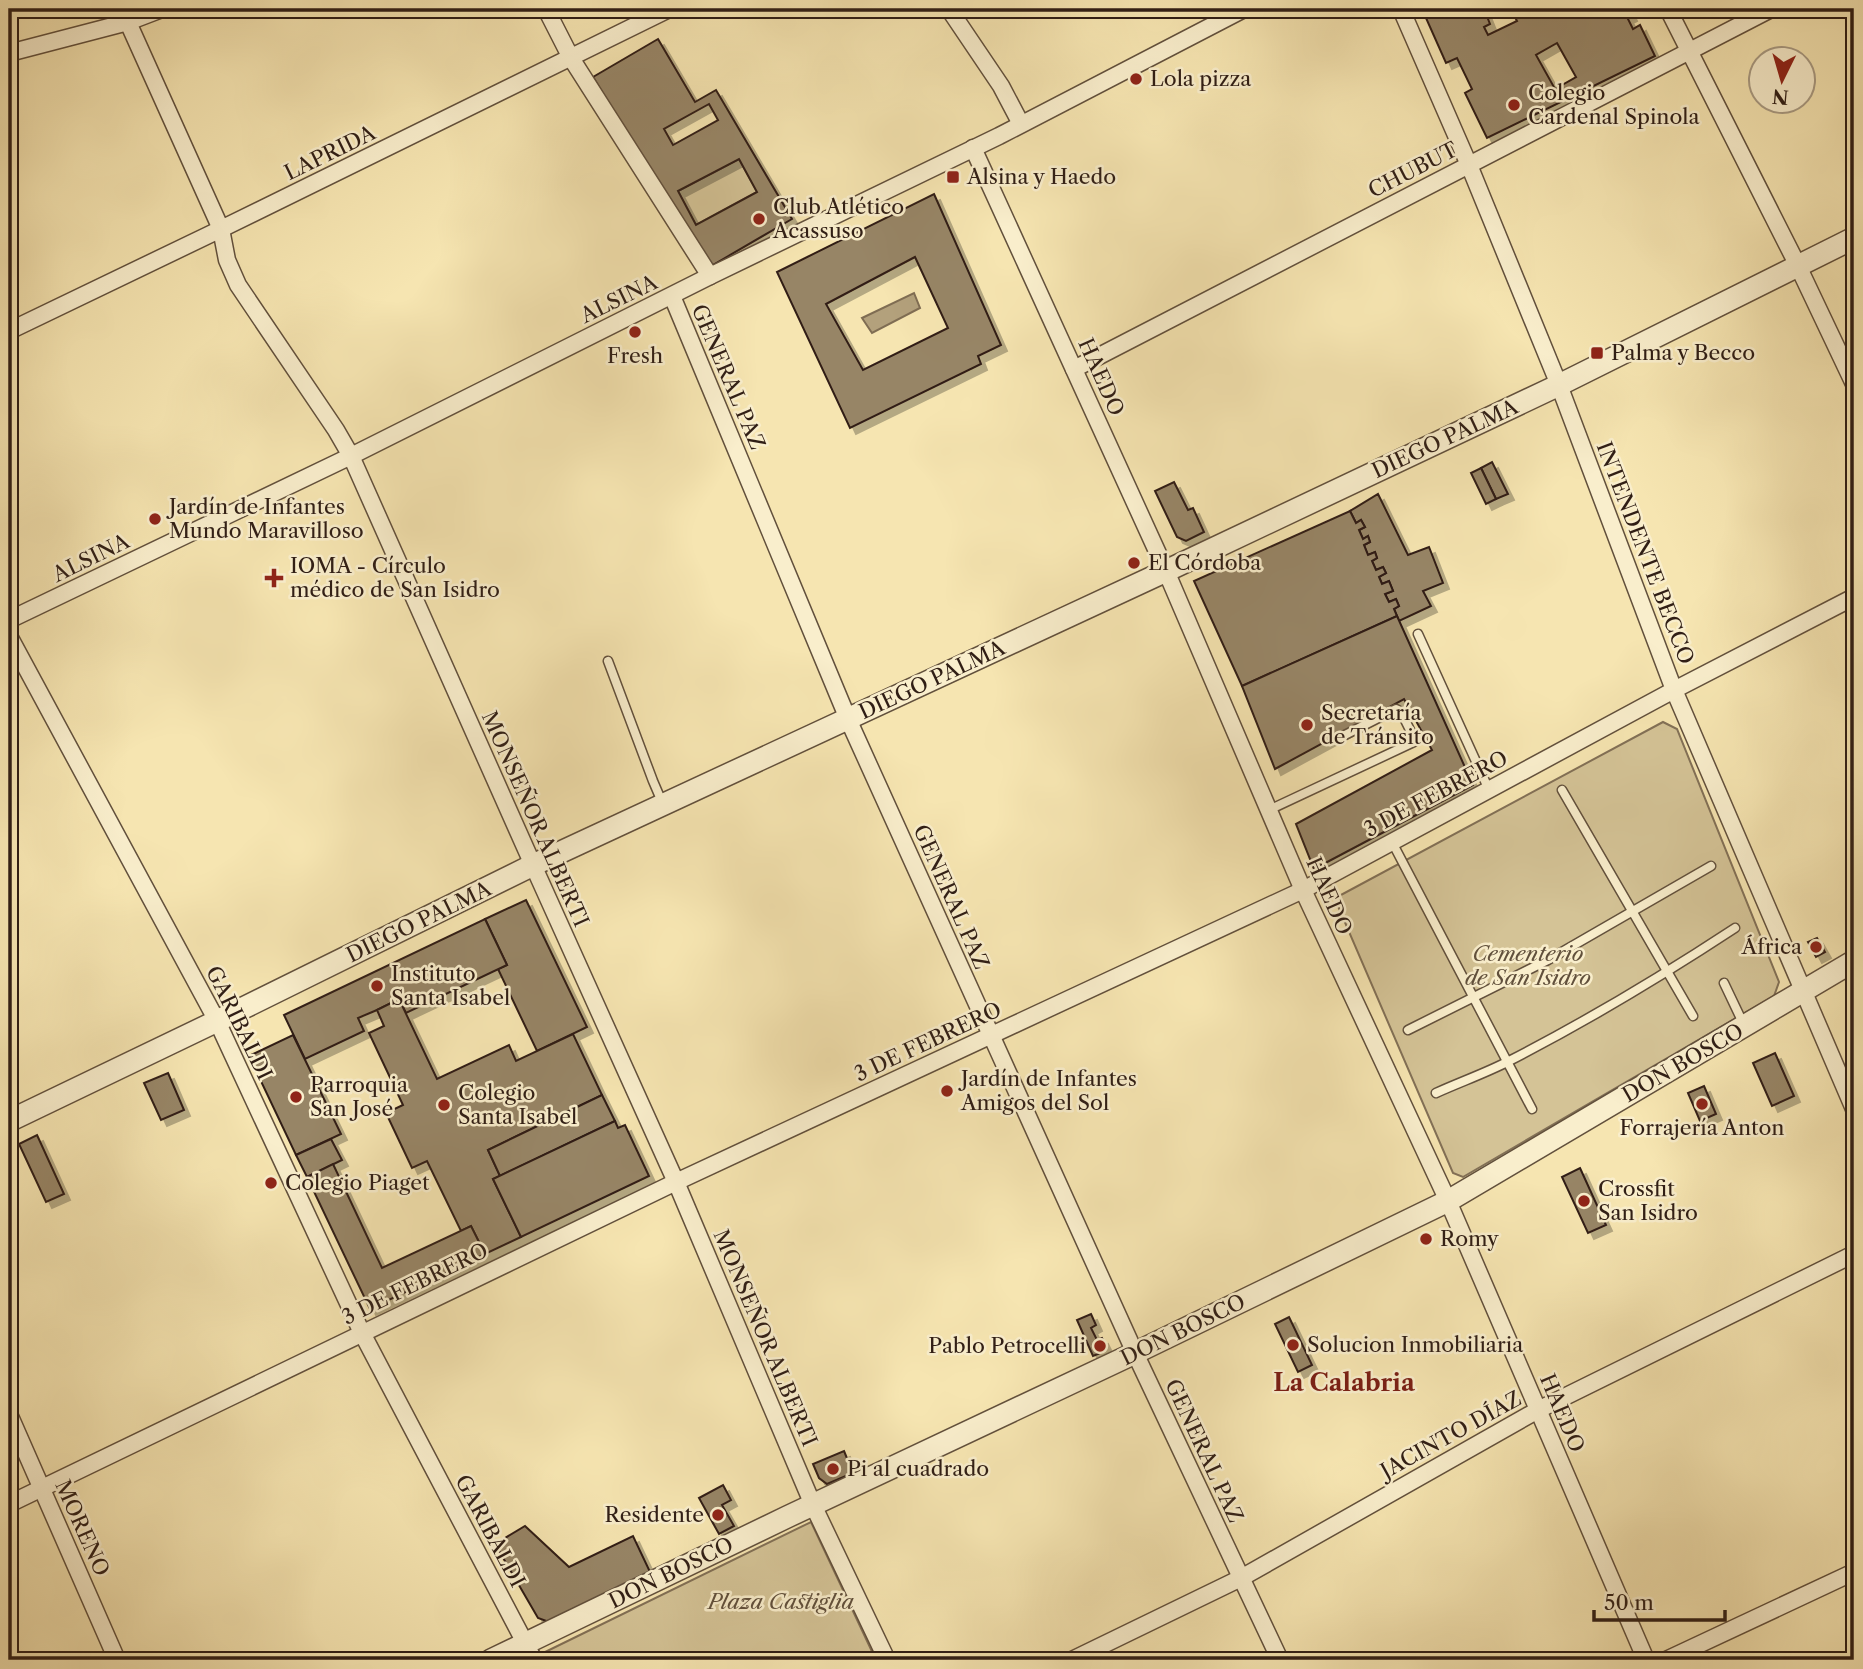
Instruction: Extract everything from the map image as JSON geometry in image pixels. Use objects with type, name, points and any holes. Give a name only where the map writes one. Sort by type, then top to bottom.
[{"type":"street","points":[[9,53],[125,15],[162,9]]},
{"type":"street","name":"GENERAL PAZ","points":[[546,9],[572,58],[710,276]]},
{"type":"street","name":"LAPRIDA","points":[[9,331],[669,9]]},
{"type":"street","points":[[950,9],[1001,86],[1021,124]]},
{"type":"street","name":"ALSINA","points":[[9,620],[351,456],[710,276],[974,148],[1244,9]]},
{"type":"street","name":"INTENDENTE BECCO","points":[[1401,9],[1469,165],[1559,385],[1674,690],[1854,1109]]},
{"type":"street","points":[[1668,9],[1798,266],[1854,384]]},
{"type":"street","name":"CHUBUT","points":[[1074,369],[1771,9]]},
{"type":"street","name":"MONSEÑOR ALBERTI","points":[[125,15],[221,229],[227,260],[238,285],[337,429],[351,456],[676,1182],[813,1505],[887,1660]]},
{"type":"street","name":"HAEDO","points":[[974,148],[1166,570],[1303,890],[1448,1201],[1646,1660]]},
{"type":"street","name":"DIEGO PALMA","points":[[9,1121],[533,865],[1559,385],[1854,238]]},
{"type":"street","name":"GENERAL PAZ","points":[[672,296],[848,719],[1135,1353],[1280,1660]]},
{"type":"street","name":"3 DE FEBRERO","points":[[9,1504],[676,1182],[1303,890],[1674,690],[1854,597]]},
{"type":"street","name":"GARIBALDI","points":[[9,636],[217,1021],[362,1332],[529,1652]]},
{"type":"street","name":"DON BOSCO","points":[[491,1660],[529,1652],[813,1505],[1448,1201],[1854,961]]},
{"type":"street","name":"JACINTO DÍAZ","points":[[1072,1660],[1241,1577],[1538,1410],[1854,1254]]},
{"type":"street","name":"MORENO","points":[[9,1413],[117,1660]]},
{"type":"street","points":[[1666,1660],[1854,1572]]},
{"type":"lane","points":[[1419,634],[1489,790]]},
{"type":"lane","points":[[608,661],[663,805]]},
{"type":"lane","points":[[1269,810],[1414,743],[1415,740],[1401,712],[1396,709],[1341,737]]},
{"type":"lane","points":[[1562,790],[1693,1016]]},
{"type":"lane","points":[[1392,842],[1532,1109]]},
{"type":"lane","points":[[1408,1030],[1548,960],[1711,866]]},
{"type":"lane","points":[[1436,1093],[1507,1062],[1576,1026],[1668,972],[1735,928]]},
{"type":"lane","points":[[1724,983],[1745,1027]]},
{"type":"green space","points":[[739,159],[757,192],[696,225],[678,191]]},
{"type":"green space","name":"Cementerio de San Isidro","points":[[1663,722],[1677,729],[1779,982],[1774,996],[1463,1177],[1453,1173],[1337,904],[1339,896]]},
{"type":"green space","name":"Plaza Castiglia","points":[[811,1522],[876,1660],[542,1660],[539,1655]]},
{"type":"shaded area","points":[[914,293],[920,308],[872,333],[862,318]]},
{"type":"building","name":"Colegio Cardenal Spinola","points":[[1422,9],[1484,9],[1490,24],[1484,27],[1488,35],[1517,21],[1511,9],[1628,9],[1631,15],[1627,17],[1633,29],[1640,25],[1655,56],[1487,138],[1465,93],[1472,89],[1457,58],[1446,63]],"holes":[[[1557,43],[1576,77],[1555,89],[1536,55]]]},
{"type":"building","points":[[658,39],[695,102],[716,90],[792,219],[706,269],[593,77]],"holes":[[[709,104],[718,120],[673,145],[664,129]],[[739,159],[757,192],[696,225],[678,191]]]},
{"type":"building","points":[[934,194],[1001,345],[978,356],[981,364],[850,428],[777,272]],"holes":[[[915,257],[948,328],[863,370],[826,304]]]},
{"type":"building","points":[[1492,462],[1508,494],[1496,499],[1481,468]]},
{"type":"building","points":[[1481,468],[1496,499],[1486,504],[1471,473]]},
{"type":"building","points":[[1174,482],[1188,510],[1193,508],[1204,532],[1186,541],[1177,537],[1155,491]]},
{"type":"building","points":[[1378,494],[1408,555],[1429,547],[1443,583],[1423,591],[1431,606],[1399,621],[1394,609],[1399,606],[1396,599],[1389,602],[1385,594],[1393,591],[1389,581],[1382,584],[1379,577],[1386,573],[1383,567],[1376,570],[1372,561],[1377,558],[1375,552],[1368,555],[1364,545],[1370,542],[1368,536],[1363,539],[1359,530],[1365,527],[1361,520],[1356,523],[1350,511]]},
{"type":"building","points":[[1350,511],[1356,523],[1361,520],[1365,527],[1359,530],[1363,539],[1368,536],[1370,542],[1364,545],[1368,555],[1375,552],[1377,558],[1372,561],[1376,570],[1383,567],[1386,573],[1379,577],[1382,584],[1389,581],[1393,591],[1385,594],[1389,602],[1396,599],[1399,606],[1394,609],[1397,616],[1242,686],[1194,581]]},
{"type":"building","name":"Secretaría de Tránsito","points":[[1397,616],[1473,785],[1314,869],[1296,824],[1432,750],[1404,699],[1275,769],[1242,686]]},
{"type":"building","points":[[526,900],[587,1027],[537,1051],[498,969],[507,965],[485,919]]},
{"type":"building","points":[[485,919],[507,965],[406,1013],[399,999],[358,1018],[364,1031],[305,1059],[284,1015]]},
{"type":"building","name":"África","points":[[1817,938],[1825,952],[1816,957],[1808,942]]},
{"type":"building","points":[[399,999],[437,1079],[509,1045],[516,1061],[573,1034],[602,1095],[488,1150],[500,1176],[493,1179],[521,1237],[485,1254],[471,1226],[461,1231],[427,1161],[412,1168],[386,1113],[403,1105],[369,1033],[384,1026],[377,1010]]},
{"type":"building","name":"Parroquia San José","points":[[293,1035],[341,1134],[296,1155],[249,1056]]},
{"type":"building","points":[[1775,1053],[1794,1096],[1772,1106],[1753,1063]]},
{"type":"building","points":[[168,1073],[184,1110],[161,1120],[144,1083]]},
{"type":"building","name":"Forrajería Anton","points":[[1704,1086],[1716,1114],[1700,1121],[1688,1093]]},
{"type":"building","points":[[602,1095],[615,1121],[500,1176],[488,1150]]},
{"type":"building","points":[[615,1121],[618,1128],[625,1125],[649,1176],[521,1237],[493,1179]]},
{"type":"building","points":[[37,1135],[64,1194],[46,1202],[19,1144]]},
{"type":"building","points":[[331,1139],[342,1160],[307,1177],[296,1155]]},
{"type":"building","points":[[333,1164],[382,1268],[471,1226],[485,1254],[370,1309],[307,1177]]},
{"type":"building","name":"Crossfit San Isidro","points":[[1580,1168],[1606,1225],[1588,1233],[1562,1177]]},
{"type":"building","points":[[1091,1314],[1096,1325],[1091,1328],[1097,1340],[1102,1338],[1105,1344],[1103,1352],[1093,1356],[1077,1320]]},
{"type":"building","name":"Solucion Inmobiliaria","points":[[1289,1317],[1312,1365],[1298,1372],[1275,1324]]},
{"type":"building","name":"Pi al cuadrado","points":[[844,1451],[853,1473],[827,1484],[819,1478],[813,1464]]},
{"type":"building","name":"Residente","points":[[723,1485],[731,1500],[722,1505],[734,1526],[719,1534],[699,1498]]},
{"type":"building","points":[[525,1526],[569,1567],[633,1536],[651,1574],[549,1622],[538,1618],[495,1544]]},
{"type":"place","name":"Lola pizza","points":[[1136,79]]},
{"type":"place","name":"Colegio Cardenal Spinola","points":[[1514,105]]},
{"type":"place","name":"Alsina y Haedo","points":[[953,177]]},
{"type":"place","name":"Club Atlético Acassuso","points":[[759,219]]},
{"type":"place","name":"Fresh","points":[[635,332]]},
{"type":"place","name":"Palma y Becco","points":[[1597,353]]},
{"type":"place","name":"Jardín de Infantes Mundo Maravilloso","points":[[155,519]]},
{"type":"place","name":"El Córdoba","points":[[1134,563]]},
{"type":"place","name":"IOMA - Círculo médico de San Isidro","points":[[274,578]]},
{"type":"place","name":"Secretaría de Tránsito","points":[[1307,725]]},
{"type":"place","name":"África","points":[[1816,947]]},
{"type":"place","name":"Instituto Santa Isabel","points":[[377,986]]},
{"type":"place","name":"Jardín de Infantes Amigos del Sol","points":[[947,1091]]},
{"type":"place","name":"Parroquia San José","points":[[296,1097]]},
{"type":"place","name":"Forrajería Anton","points":[[1702,1104]]},
{"type":"place","name":"Colegio Santa Isabel","points":[[444,1105]]},
{"type":"place","name":"Colegio Piaget","points":[[271,1183]]},
{"type":"place","name":"Crossfit San Isidro","points":[[1584,1201]]},
{"type":"place","name":"Romy","points":[[1426,1239]]},
{"type":"place","name":"Solucion Inmobiliaria","points":[[1293,1345]]},
{"type":"place","name":"Pablo Petrocelli","points":[[1100,1346]]},
{"type":"place","name":"Pi al cuadrado","points":[[833,1469]]},
{"type":"place","name":"Residente","points":[[718,1515]]},
{"type":"district","name":"La Calabria","points":[[1344,1383]]}]
